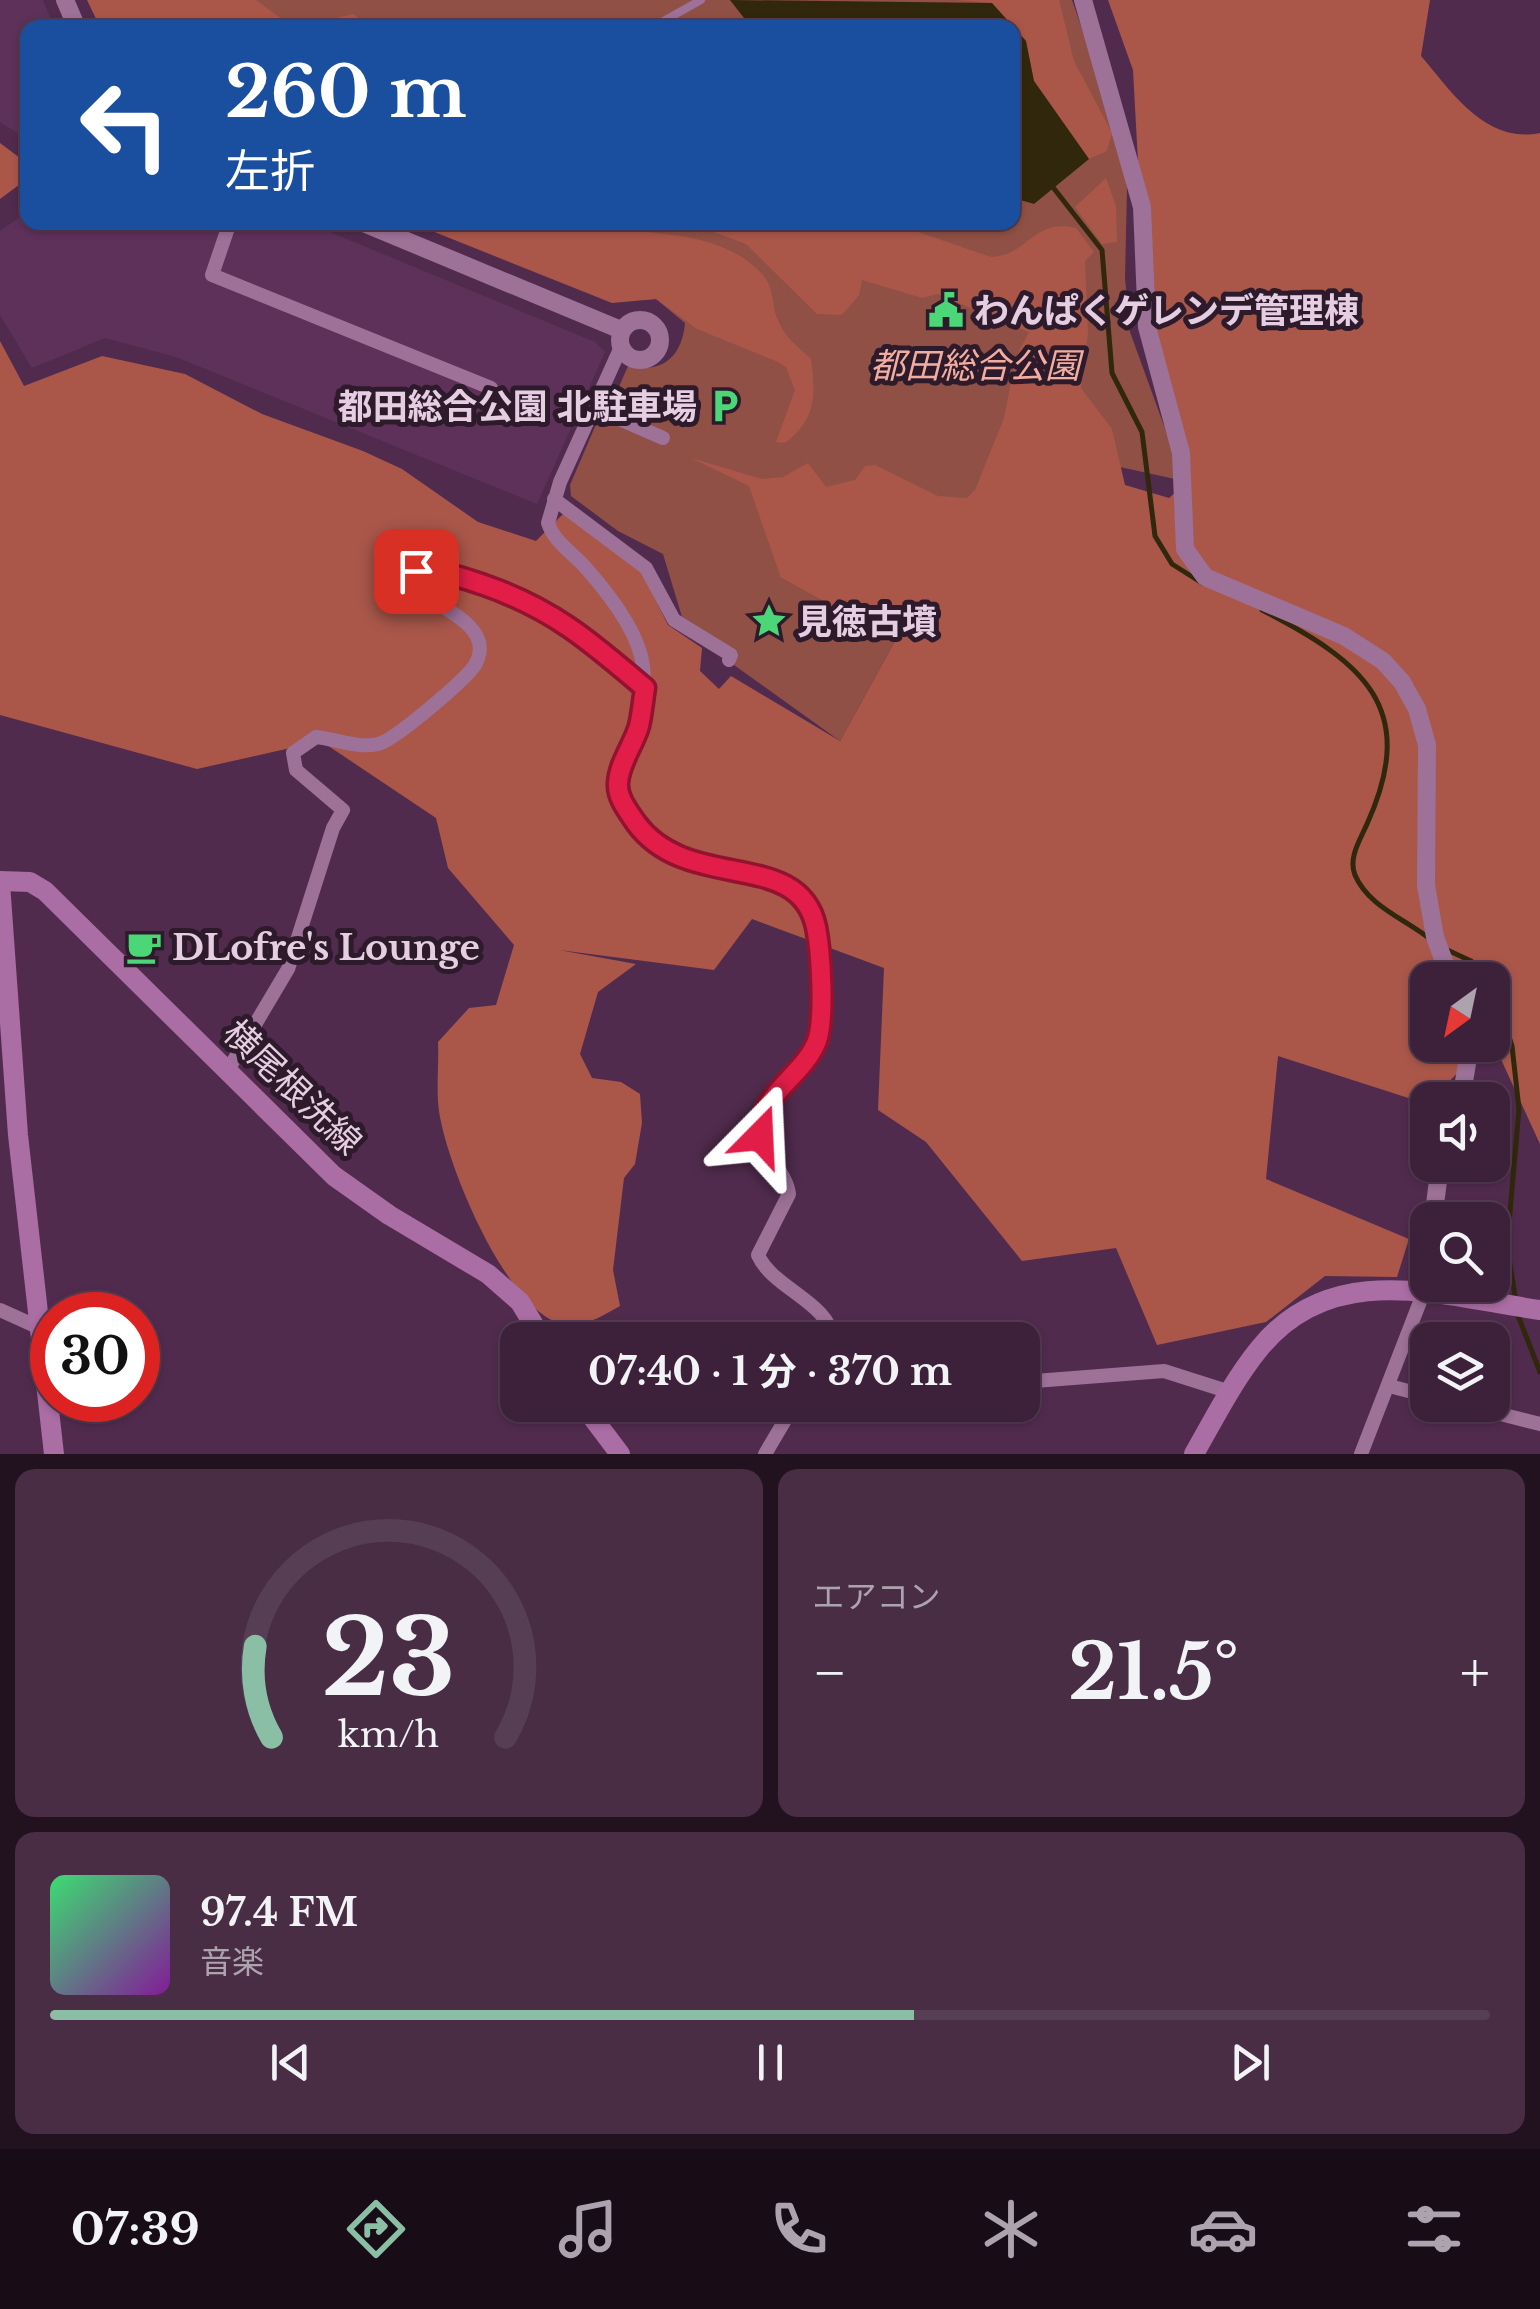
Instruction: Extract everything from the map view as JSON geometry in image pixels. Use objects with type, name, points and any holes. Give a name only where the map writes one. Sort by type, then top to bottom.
[{"type":"main road","name":"横尾根洗線","points":[[34,1292],[9,1134],[0,882],[30,882],[44,891],[334,1176],[389,1215],[488,1274],[520,1302],[532,1322]]},
{"type":"main road","points":[[1194,1454],[1230,1392],[1274,1333],[1322,1299],[1362,1291],[1410,1293]]},
{"type":"main road","points":[[1480,1302],[1533,1309]]},
{"type":"main road","name":"横尾根洗線","points":[[50,1422],[54,1454]]},
{"type":"main road","points":[[593,1422],[620,1454]]},
{"type":"street","points":[[1083,0],[1142,207],[1147,327],[1181,453],[1185,549],[1205,577],[1344,636],[1383,661],[1402,682],[1422,722],[1428,745],[1426,884],[1445,962]]},
{"type":"street","points":[[227,230],[212,276],[491,388]]},
{"type":"street","points":[[380,230],[621,338],[554,499],[548,516],[550,529],[586,567],[629,630],[642,660],[645,688],[639,727],[618,780],[620,797],[642,830],[659,848],[681,860],[760,874],[787,884],[816,924],[818,1037],[761,1115],[760,1136],[788,1194],[758,1256],[770,1273],[827,1322]]},
{"type":"street","points":[[592,407],[661,433]]},
{"type":"street","points":[[554,499],[646,568],[674,620],[731,656],[729,660]]},
{"type":"street","points":[[228,1070],[288,970],[333,828],[344,810],[296,770],[293,753],[316,736],[367,745],[386,741],[469,672],[479,655],[480,644],[472,628],[419,590],[414,578],[416,571],[464,578],[542,607],[574,627],[645,688]]},
{"type":"street","points":[[1361,1454],[1420,1302]]},
{"type":"street","points":[[0,1310],[30,1324]]},
{"type":"street","points":[[1040,1381],[1164,1371],[1230,1392]]},
{"type":"street","points":[[1389,1386],[1410,1391]]},
{"type":"street","points":[[1510,1416],[1540,1424]]},
{"type":"street","points":[[765,1454],[784,1422]]},
{"type":"lane","points":[[666,20],[702,0],[711,1]]},
{"type":"shaded area","points":[[0,0],[43,0],[51,20],[20,20],[20,135],[0,122]]},
{"type":"shaded area","points":[[87,0],[256,0],[283,20],[97,20]]},
{"type":"shaded area","points":[[730,0],[992,3],[1007,20],[746,20]]},
{"type":"shaded area","points":[[956,0],[1059,0],[1074,61],[1112,133],[1107,151],[1089,159],[1034,81],[1026,41],[1020,34],[1020,20],[1007,20],[992,3]]},
{"type":"shaded area","points":[[1108,0],[1430,0],[1421,56],[1458,99],[1486,123],[1503,131],[1540,133],[1540,1144],[1502,1062],[1510,1062],[1510,962],[1410,962],[1410,1062],[1468,1062],[1449,1082],[1410,1082],[1410,1099],[1278,1056],[1266,1179],[1409,1239],[1397,1277],[1325,1276],[1266,1322],[1157,1345],[1116,1248],[1022,1261],[926,1142],[878,1110],[884,968],[752,919],[714,970],[559,950],[636,964],[598,992],[580,1054],[592,1078],[621,1082],[640,1094],[642,1123],[635,1164],[624,1178],[613,1270],[620,1306],[588,1322],[559,1322],[542,1314],[521,1293],[483,1233],[444,1135],[438,1103],[438,1042],[469,1008],[496,1005],[514,945],[448,868],[436,818],[321,741],[197,769],[0,715],[0,341],[24,386],[102,356],[185,374],[262,414],[402,469],[478,522],[536,541],[564,513],[641,571],[668,625],[702,648],[700,671],[719,689],[731,676],[840,741],[895,641],[781,578],[749,486],[691,458],[762,479],[783,477],[808,463],[826,487],[855,480],[865,466],[875,465],[938,496],[967,498],[975,490],[1004,418],[1016,357],[1029,332],[937,294],[922,298],[862,280],[859,295],[842,315],[817,314],[746,244],[709,230],[912,230],[991,257],[1004,255],[1050,228],[1076,228],[1094,252],[1085,261],[1088,334],[1081,388],[1112,429],[1125,485],[1169,498],[1182,487],[1147,327],[1133,70]]},
{"type":"shaded area","points":[[354,14],[359,20],[325,20]]},
{"type":"shaded area","points":[[1020,34],[1026,41],[1034,81],[1089,159],[1034,204],[1020,200]]},
{"type":"shaded area","points":[[0,143],[20,158],[20,184],[0,199]]},
{"type":"shaded area","points":[[1106,178],[1116,206],[1117,242],[1102,244],[1075,207]]},
{"type":"shaded area","points":[[20,217],[20,230],[325,230],[595,342],[605,352],[537,504],[176,357],[105,338],[32,368],[0,315],[0,231]]},
{"type":"shaded area","points":[[430,230],[626,230],[699,240],[744,258],[769,285],[780,325],[811,359],[811,406],[803,425],[785,443],[776,442],[795,390],[786,367],[697,329],[656,299],[612,303]]},
{"type":"green space","name":"都田総合公園","points":[[93,0],[1072,0],[1116,127],[1127,188],[1125,278],[1130,332],[1184,481],[1097,462],[781,578],[895,641],[840,741],[734,665],[738,652],[682,617],[663,554],[618,531],[571,496],[570,485],[600,415],[606,417],[628,366],[650,368],[668,361],[679,346],[685,323],[656,299],[623,301],[443,230],[1020,230],[1020,20],[102,20]]},
{"type":"waterway","points":[[1052,186],[1102,250],[1112,373],[1142,432],[1155,536],[1172,564],[1202,583]]},
{"type":"waterway","points":[[1262,610],[1328,649],[1354,670],[1372,693],[1384,719],[1387,749],[1382,783],[1356,849],[1353,869],[1369,895],[1430,939]]},
{"type":"waterway","points":[[1443,948],[1472,962]]},
{"type":"waterway","points":[[1510,1040],[1519,1109],[1507,1246],[1516,1302]]},
{"type":"waterway","points":[[1517,1313],[1540,1372]]},
{"type":"place","name":"わんぱくゲレンデ管理棟","points":[[946,310]]},
{"type":"place","name":"都田総合公園 北駐車場","points":[[725,406]]},
{"type":"place","name":"見徳古墳","points":[[769,621]]},
{"type":"place","name":"DLofre's Lounge","points":[[144,947]]},
{"type":"route","points":[[416,571],[464,578],[542,607],[574,627],[645,688],[639,727],[618,780],[620,797],[630,814],[659,848],[681,860],[708,868],[760,874],[787,884],[816,924],[818,1037],[761,1115],[760,1136]]}]
